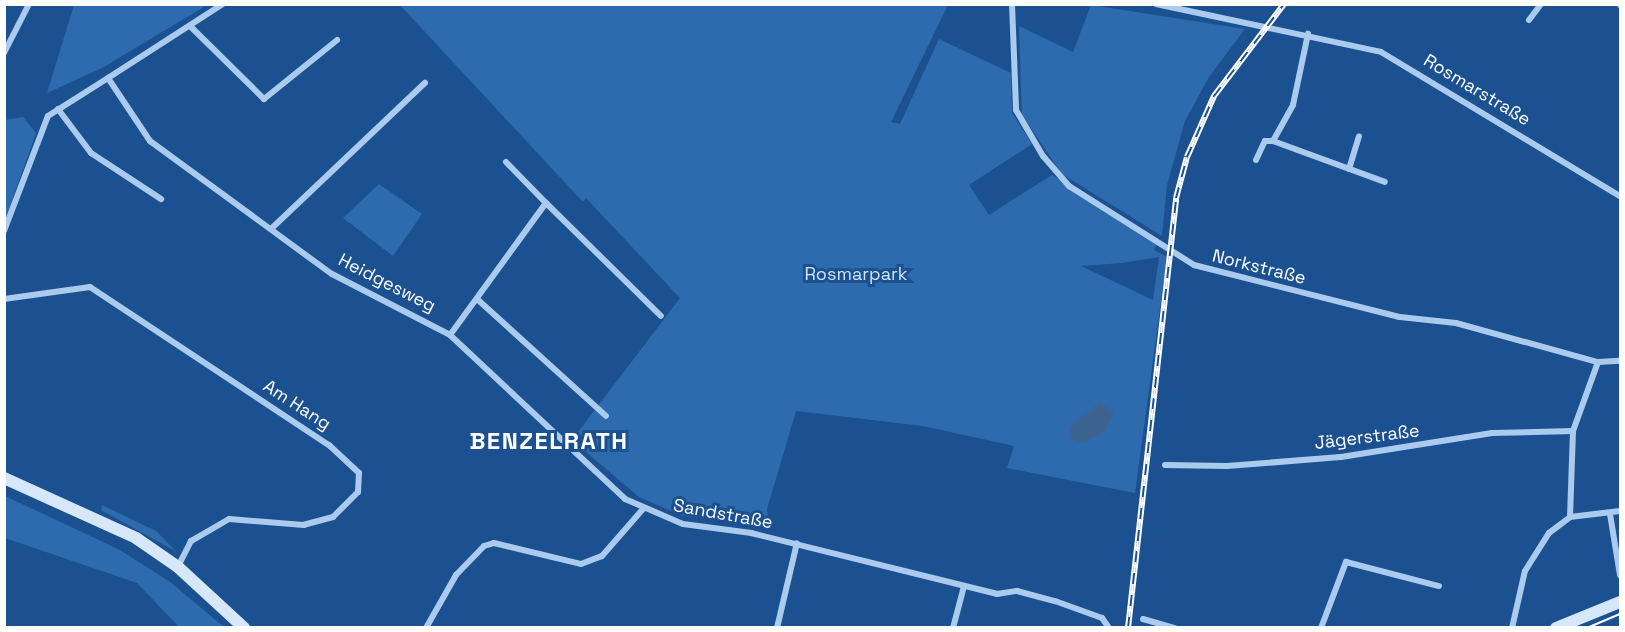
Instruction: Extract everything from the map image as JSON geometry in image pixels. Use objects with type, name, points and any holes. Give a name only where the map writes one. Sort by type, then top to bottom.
[{"type":"main road","points":[[4,478],[104,519],[178,567],[244,627]]},
{"type":"main road","points":[[1556,627],[1620,602]]},
{"type":"street","points":[[4,53],[29,4]]},
{"type":"street","points":[[4,231],[48,116],[223,4]]},
{"type":"street","name":"Norkstraße","points":[[1012,4],[1016,110],[1043,156],[1069,186],[1201,268],[1400,317],[1456,323],[1598,362],[1620,361]]},
{"type":"street","name":"Rosmarstraße","points":[[1156,4],[1363,45],[1402,62],[1620,196]]},
{"type":"street","points":[[1529,20],[1541,4]]},
{"type":"street","points":[[190,26],[264,99],[337,39]]},
{"type":"street","points":[[1273,141],[1293,105],[1308,34]]},
{"type":"street","name":"Heidgesweg","points":[[108,78],[150,141],[332,274],[450,335],[602,481],[643,509]]},
{"type":"street","points":[[272,228],[425,83]]},
{"type":"street","points":[[58,109],[91,153],[161,199]]},
{"type":"street","points":[[1348,169],[1359,137]]},
{"type":"street","points":[[1256,160],[1265,141],[1273,141],[1385,182]]},
{"type":"street","points":[[506,162],[661,316]]},
{"type":"street","points":[[450,335],[546,203]]},
{"type":"street","name":"Am Hang","points":[[4,299],[61,288],[98,291],[329,445],[359,473],[358,492],[333,518],[304,525],[229,519],[191,541],[178,567]]},
{"type":"street","points":[[477,298],[606,416]]},
{"type":"street","points":[[1570,518],[1573,431],[1598,362]]},
{"type":"street","name":"Jägerstraße","points":[[1165,465],[1238,465],[1492,434],[1573,431]]},
{"type":"street","points":[[426,627],[456,575],[484,546],[494,543],[581,564],[602,556],[643,509]]},
{"type":"street","name":"Sandstraße","points":[[643,509],[683,524],[797,543],[964,586],[1055,601],[1102,618],[1109,627]]},
{"type":"street","points":[[1512,627],[1525,571],[1549,533],[1570,518],[1620,511]]},
{"type":"street","points":[[1610,514],[1620,575]]},
{"type":"street","points":[[777,627],[797,543]]},
{"type":"street","points":[[1321,627],[1346,562],[1439,586]]},
{"type":"street","points":[[953,627],[964,586]]},
{"type":"street","points":[[1143,619],[1175,627]]},
{"type":"green space","points":[[74,4],[207,5],[104,67],[47,93]]},
{"type":"green space","name":"Rosmarpark","points":[[400,5],[948,5],[891,122],[900,124],[939,39],[1011,73],[1012,113],[1032,144],[969,185],[989,215],[1052,175],[1158,242],[1154,250],[1167,257],[1135,493],[1007,468],[1014,446],[923,426],[796,411],[767,509],[769,527],[683,516],[639,497],[572,440],[680,298],[586,198],[583,202]],"holes":[[[1159,257],[1153,300],[1081,266]]]},
{"type":"green space","points":[[1091,5],[1245,29],[1209,77],[1185,121],[1167,185],[1162,236],[1062,174],[1022,115],[1019,26],[1073,52]]},
{"type":"green space","points":[[23,117],[36,133],[5,220],[5,120]]},
{"type":"green space","points":[[379,184],[422,214],[393,256],[343,218]]},
{"type":"green space","points":[[5,496],[120,550],[170,582],[224,627],[179,627],[137,583],[5,538]]},
{"type":"green space","points":[[102,505],[156,531],[177,552],[101,510]]},
{"type":"shaded area","points":[[1100,402],[1114,413],[1105,432],[1084,443],[1070,439],[1070,427]]},
{"type":"tram line","points":[[1587,628],[1620,614]]},
{"type":"railway","points":[[1128,628],[1176,198],[1187,157],[1214,96],[1284,4]]},
{"type":"district","name":"BENZELRATH","points":[[549,441]]}]
